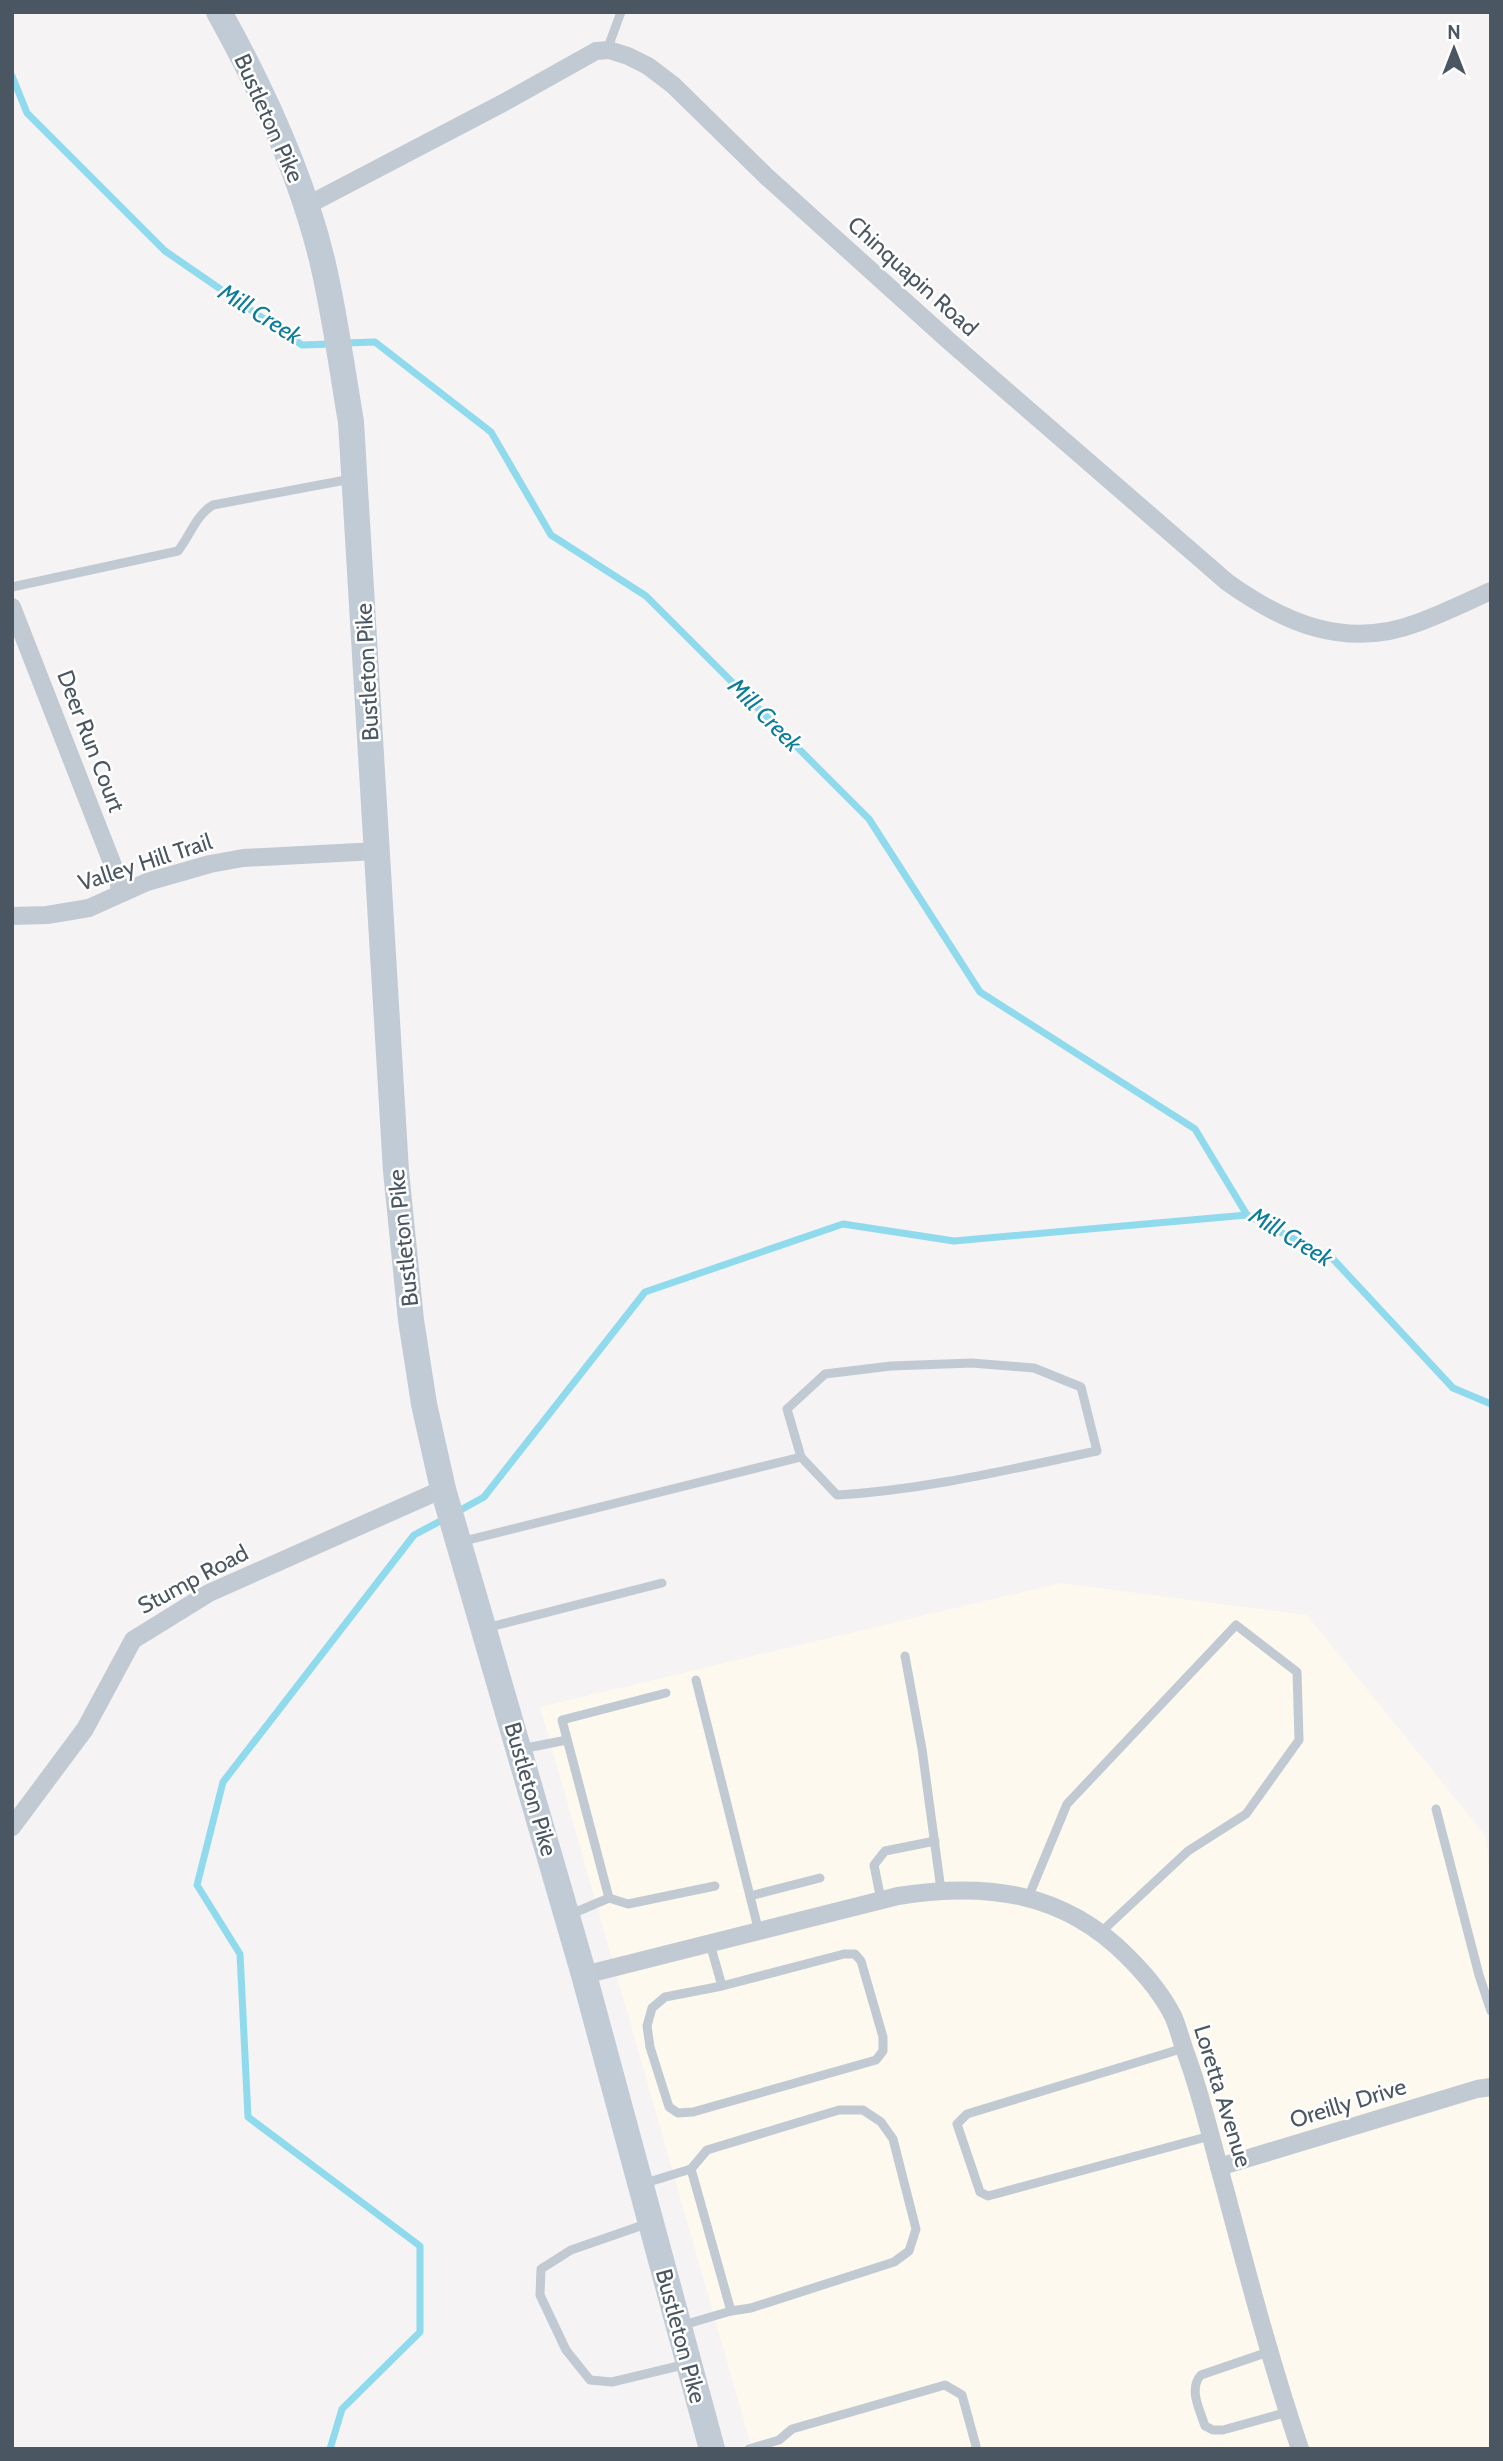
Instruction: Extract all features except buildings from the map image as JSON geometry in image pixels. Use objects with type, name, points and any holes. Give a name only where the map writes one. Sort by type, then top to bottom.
[{"type":"main road","name":"Bustleton Pike","points":[[219,12],[261,91],[306,206],[323,261],[352,422],[396,1171],[411,1320],[424,1404],[450,1514],[584,1975],[712,2449]]},
{"type":"street","points":[[306,206],[596,51],[607,50]]},
{"type":"street","name":"Chinquapin Road","points":[[607,50],[648,66],[673,85],[766,177],[949,341],[1227,582],[1256,603],[1288,620],[1312,628],[1346,634],[1381,633],[1415,624],[1491,591]]},
{"type":"street","name":"Deer Run Court","points":[[12,607],[74,762],[121,893]]},
{"type":"street","name":"Valley Hill Trail","points":[[12,916],[47,915],[89,908],[178,872],[232,860],[377,851]]},
{"type":"street","name":"Stump Road","points":[[12,1827],[85,1729],[133,1640],[209,1593],[450,1514]]},
{"type":"street","name":"Loretta Avenue","points":[[584,1975],[881,1900],[941,1890],[974,1889],[1028,1898],[1060,1908],[1100,1933],[1142,1971],[1173,2017],[1194,2075],[1300,2449]]},
{"type":"street","name":"Oreilly Drive","points":[[1219,2168],[1491,2087]]},
{"type":"lane","points":[[607,50],[621,12]]},
{"type":"lane","points":[[12,587],[178,551],[190,536],[202,511],[213,505],[356,478]]},
{"type":"lane","points":[[972,1363],[1034,1368],[1081,1387],[1097,1451],[889,1492],[837,1495],[801,1457],[787,1409],[825,1374],[891,1366],[972,1363]]},
{"type":"lane","points":[[450,1514],[801,1457]]},
{"type":"lane","points":[[484,1629],[662,1583]]},
{"type":"lane","points":[[1028,1898],[1067,1804],[1236,1625],[1297,1672],[1299,1740],[1246,1814],[1188,1851],[1100,1933]]},
{"type":"lane","points":[[905,1656],[922,1749],[941,1890]]},
{"type":"lane","points":[[696,1680],[759,1932]]},
{"type":"lane","points":[[609,1898],[562,1720],[666,1693]]},
{"type":"lane","points":[[519,1749],[567,1740]]},
{"type":"lane","points":[[1436,1810],[1491,2011]]},
{"type":"lane","points":[[881,1900],[874,1865],[885,1851],[934,1841]]},
{"type":"lane","points":[[750,1896],[820,1878]]},
{"type":"lane","points":[[567,1916],[609,1898],[628,1904],[715,1886]]},
{"type":"lane","points":[[710,1944],[722,1986]]},
{"type":"lane","points":[[844,1954],[855,1954],[861,1961],[865,1974],[883,2037],[883,2051],[876,2060],[693,2112],[678,2113],[669,2107],[650,2047],[647,2026],[652,2008],[665,1997],[722,1986],[844,1954]]},
{"type":"lane","points":[[1184,2048],[967,2114],[957,2124],[979,2192],[988,2196],[1210,2136]]},
{"type":"lane","points":[[640,2185],[691,2169],[707,2150],[839,2110],[863,2110],[881,2122],[893,2139],[916,2229],[909,2250],[894,2262],[751,2308],[731,2311],[678,2327]]},
{"type":"lane","points":[[691,2169],[731,2311]]},
{"type":"lane","points":[[651,2223],[570,2250],[541,2269],[540,2295],[566,2350],[590,2380],[612,2382],[688,2364]]},
{"type":"lane","points":[[1271,2351],[1201,2375],[1195,2381],[1194,2390],[1205,2426],[1213,2430],[1223,2430],[1289,2412]]},
{"type":"lane","points":[[749,2449],[780,2444],[792,2429],[945,2385],[962,2395],[975,2449]]},
{"type":"shaded area","points":[[1060,1583],[1307,1615],[1485,1835],[1491,1876],[1491,2449],[752,2449],[540,1707]]},
{"type":"waterway","name":"Mill Creek","points":[[12,76],[27,113],[165,251],[302,345],[333,344]]},
{"type":"waterway","name":"Mill Creek","points":[[345,343],[375,342],[491,432],[551,535],[646,596],[869,819],[980,992],[1195,1129],[1247,1215],[1333,1259],[1453,1388],[1491,1404]]},
{"type":"waterway","points":[[457,1512],[484,1497],[645,1292],[843,1224],[954,1241],[1247,1215]]},
{"type":"waterway","points":[[330,2449],[342,2409],[420,2332],[420,2246],[248,2117],[240,1954],[197,1885],[223,1782],[414,1535],[446,1518]]}]
